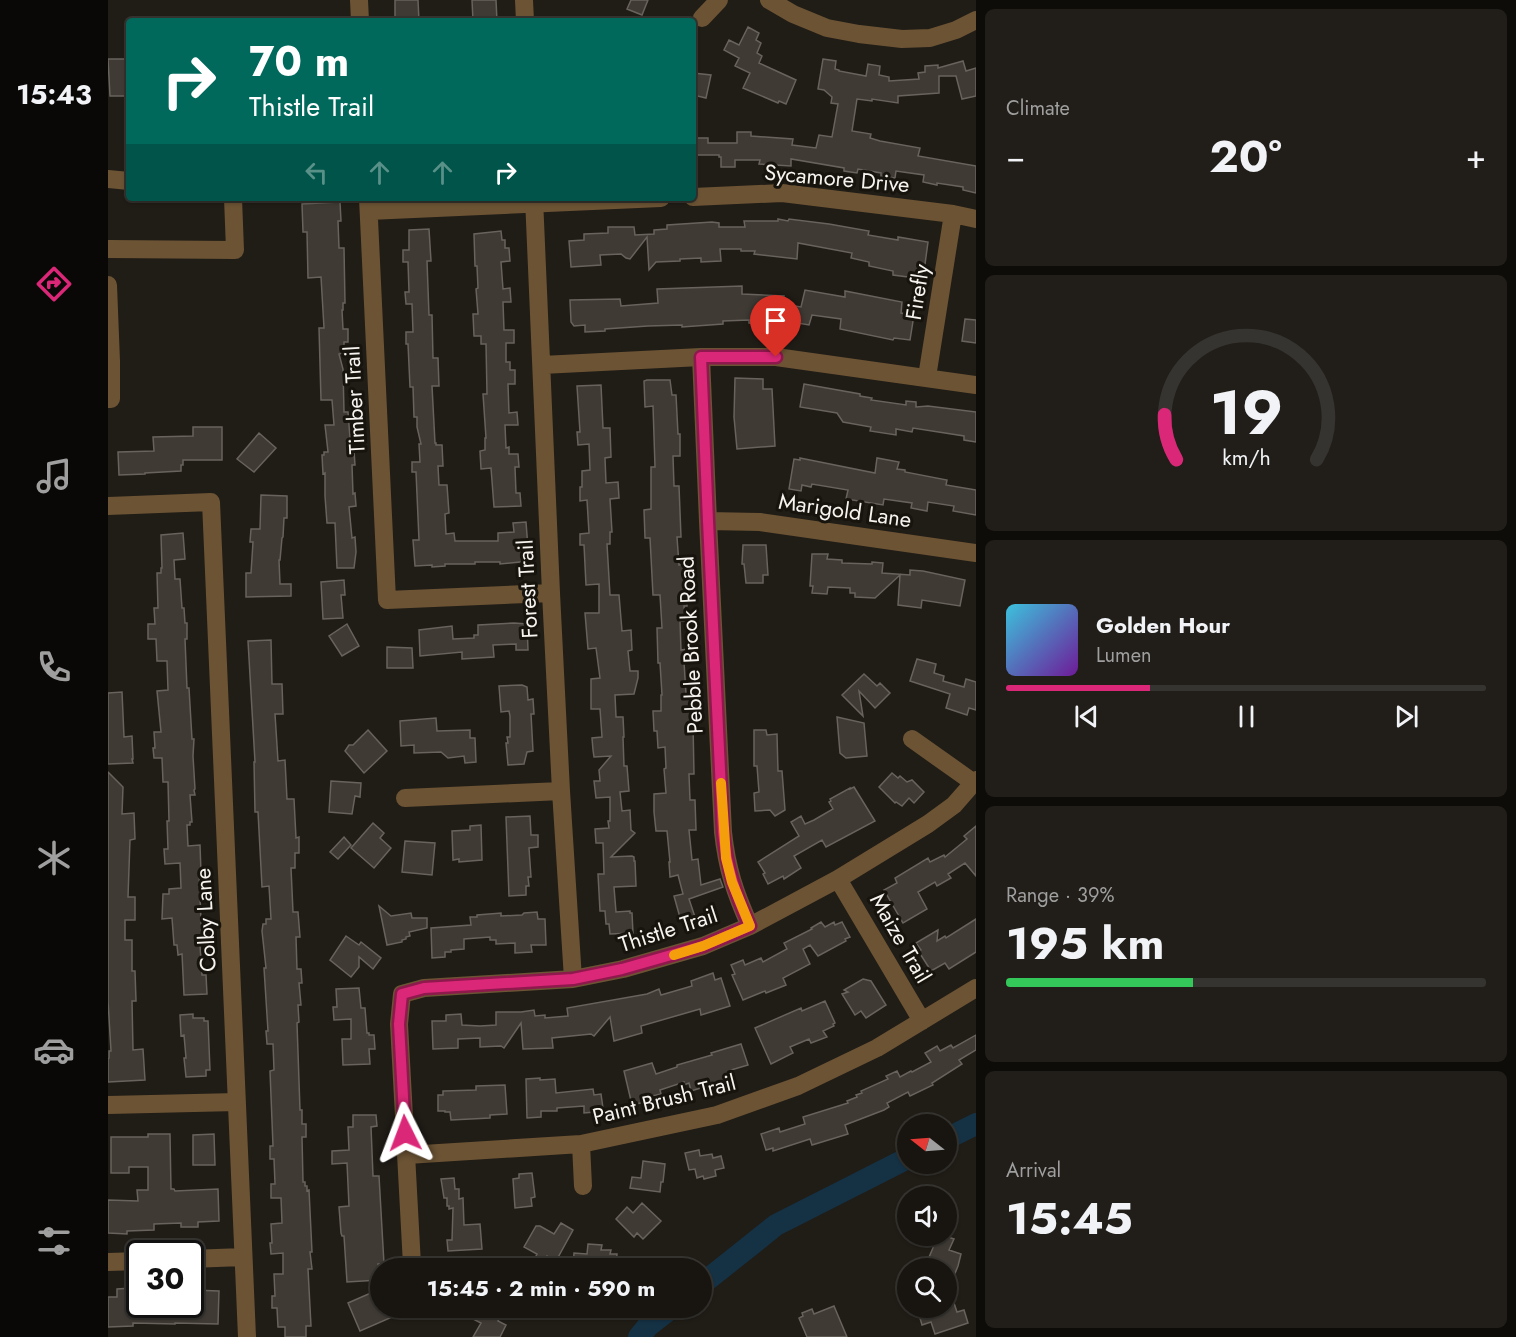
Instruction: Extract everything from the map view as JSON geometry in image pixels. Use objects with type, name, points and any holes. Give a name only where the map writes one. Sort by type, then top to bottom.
[{"type":"street","points":[[359,0],[360,18]]},
{"type":"street","points":[[524,0],[525,18]]},
{"type":"street","points":[[702,18],[719,0]]},
{"type":"street","points":[[770,0],[793,14],[827,28],[902,39],[930,38],[956,30],[976,20]]},
{"type":"street","points":[[108,179],[126,181]]},
{"type":"street","name":"Sycamore Drive","points":[[696,197],[782,193],[953,214],[976,219]]},
{"type":"street","points":[[108,249],[235,250],[233,201]]},
{"type":"street","points":[[369,204],[535,201]]},
{"type":"street","name":"Forest Trail","points":[[535,201],[551,593],[573,979]]},
{"type":"street","name":"Timber Trail","points":[[369,204],[387,600],[551,593]]},
{"type":"street","name":"Firefly","points":[[927,377],[953,214]]},
{"type":"street","points":[[108,285],[111,399],[108,399]]},
{"type":"street","points":[[542,365],[701,357],[776,357],[976,385]]},
{"type":"street","name":"Pebble Brook Road","points":[[701,357],[723,832],[732,882],[750,926]]},
{"type":"street","name":"Colby Lane","points":[[108,506],[211,502],[247,1337]]},
{"type":"street","name":"Marigold Lane","points":[[708,521],[760,522],[976,553]]},
{"type":"street","points":[[912,739],[975,782]]},
{"type":"street","name":"Thistle Trail","points":[[407,1155],[399,1024],[402,994],[424,988],[573,979],[659,960],[703,946],[750,926],[838,879],[928,824],[954,805],[975,782]]},
{"type":"street","points":[[405,798],[561,791]]},
{"type":"street","name":"Maize Trail","points":[[838,879],[922,1022]]},
{"type":"street","name":"Paint Brush Trail","points":[[407,1155],[581,1144],[717,1115],[798,1086],[877,1048],[976,988]]},
{"type":"street","points":[[108,1105],[237,1102]]},
{"type":"street","points":[[581,1144],[583,1186]]},
{"type":"street","points":[[407,1155],[412,1258]]},
{"type":"street","points":[[204,1258],[243,1257]]},
{"type":"street","points":[[108,1262],[126,1261]]},
{"type":"building","points":[[395,0],[418,0],[419,18],[395,18]]},
{"type":"building","points":[[472,0],[496,0],[497,18],[473,18]]},
{"type":"building","points":[[631,0],[648,0],[642,15],[627,9]]},
{"type":"building","points":[[748,27],[759,33],[756,40],[761,43],[757,53],[762,56],[759,63],[796,80],[786,104],[779,101],[778,103],[743,88],[750,73],[735,66],[739,58],[724,50],[729,40],[739,45]]},
{"type":"building","points":[[108,59],[126,59],[126,96],[110,96]]},
{"type":"building","points":[[823,59],[836,61],[835,69],[839,71],[866,76],[868,64],[880,66],[879,75],[889,77],[889,81],[919,79],[918,73],[925,72],[925,66],[938,65],[938,68],[963,61],[966,71],[976,68],[976,96],[962,99],[956,76],[939,76],[939,93],[898,96],[898,103],[857,99],[852,131],[871,134],[870,138],[880,141],[920,148],[918,156],[976,166],[976,193],[963,190],[963,187],[923,182],[924,175],[896,171],[895,178],[881,176],[881,173],[858,169],[857,173],[844,171],[844,168],[791,159],[791,166],[759,164],[760,160],[735,160],[735,167],[721,167],[719,155],[696,155],[696,138],[708,138],[708,143],[737,143],[737,132],[751,132],[751,136],[793,139],[792,145],[816,148],[819,135],[832,137],[838,104],[831,103],[832,97],[824,90],[818,89]]},
{"type":"building","points":[[696,73],[711,75],[706,98],[696,96]]},
{"type":"building","points":[[340,202],[339,248],[344,248],[343,329],[348,329],[348,342],[344,342],[344,353],[339,354],[343,369],[344,412],[348,412],[351,451],[354,451],[355,465],[352,465],[353,494],[355,493],[356,506],[349,507],[352,538],[355,537],[354,568],[337,568],[335,523],[327,523],[322,455],[328,452],[325,425],[334,425],[332,400],[321,400],[319,328],[324,328],[321,277],[308,278],[307,232],[303,232],[302,204]]},
{"type":"building","points":[[778,219],[829,224],[869,231],[868,235],[928,242],[923,279],[893,275],[893,271],[869,266],[869,262],[851,258],[852,253],[798,243],[797,259],[754,254],[755,251],[741,251],[741,249],[720,249],[721,261],[701,262],[701,258],[656,262],[649,270],[647,237],[630,259],[621,254],[600,255],[601,265],[571,267],[569,241],[584,240],[584,234],[608,233],[608,227],[634,227],[635,235],[654,234],[654,230],[667,229],[667,225],[712,222],[719,223],[719,227],[745,227],[744,221],[778,221]]},
{"type":"building","points":[[429,229],[431,261],[427,261],[429,315],[432,315],[433,358],[438,358],[439,386],[432,386],[435,443],[442,445],[443,466],[438,466],[439,485],[447,485],[449,513],[445,514],[446,534],[454,533],[455,541],[498,541],[498,533],[514,532],[513,523],[526,522],[529,561],[415,566],[413,540],[419,540],[416,472],[412,472],[412,462],[420,462],[419,444],[421,444],[417,417],[414,417],[413,387],[410,387],[408,344],[406,344],[406,332],[413,332],[412,304],[406,304],[405,292],[409,292],[408,262],[403,262],[403,250],[409,250],[409,230]]},
{"type":"building","points":[[501,231],[502,240],[505,240],[505,248],[509,248],[510,261],[501,262],[503,289],[510,288],[511,302],[503,302],[504,330],[514,330],[514,343],[506,343],[506,362],[510,362],[510,370],[515,370],[515,384],[508,384],[509,413],[517,412],[518,425],[505,425],[506,448],[509,447],[509,454],[518,454],[519,467],[515,467],[516,493],[520,493],[521,506],[494,507],[491,468],[481,469],[480,451],[485,450],[486,438],[483,394],[487,394],[486,344],[481,344],[481,336],[474,336],[473,314],[478,314],[476,289],[478,288],[474,234]]},
{"type":"building","points":[[742,286],[742,294],[784,296],[783,304],[801,307],[805,290],[845,297],[845,291],[902,302],[901,313],[914,315],[910,340],[894,338],[893,340],[840,329],[841,319],[812,315],[809,325],[797,323],[798,319],[768,317],[768,319],[763,318],[763,324],[749,323],[749,320],[723,321],[723,324],[682,327],[682,325],[648,326],[585,332],[585,325],[574,326],[571,322],[570,300],[620,299],[621,306],[658,303],[657,289]]},
{"type":"building","points":[[965,319],[976,320],[976,343],[962,341]]},
{"type":"building","points":[[735,378],[763,379],[763,389],[772,389],[775,446],[737,449],[734,417]]},
{"type":"building","points":[[670,380],[672,395],[676,395],[678,434],[680,434],[680,456],[673,456],[674,486],[679,486],[681,537],[677,537],[679,565],[684,564],[687,606],[684,606],[685,621],[680,621],[681,650],[687,649],[688,662],[684,662],[686,694],[690,694],[693,724],[694,774],[689,774],[690,800],[695,800],[696,830],[689,830],[692,860],[698,859],[701,885],[720,879],[723,887],[689,899],[695,917],[681,921],[674,896],[683,894],[678,875],[670,877],[667,831],[656,831],[654,812],[654,794],[666,793],[664,769],[666,768],[665,747],[658,748],[653,711],[661,711],[657,628],[662,628],[660,595],[653,595],[650,538],[645,538],[644,510],[651,509],[651,467],[655,467],[653,406],[645,407],[644,381]]},
{"type":"building","points":[[804,384],[860,394],[860,396],[872,398],[871,400],[906,405],[906,401],[916,402],[916,407],[928,406],[976,412],[976,442],[964,440],[964,436],[913,428],[912,432],[896,429],[896,435],[870,431],[871,427],[843,422],[837,413],[800,407]]},
{"type":"building","points":[[601,385],[603,428],[610,428],[611,457],[605,458],[606,483],[618,482],[619,498],[610,499],[612,532],[610,532],[610,544],[607,544],[610,595],[619,595],[622,631],[631,630],[632,650],[628,651],[630,671],[638,671],[634,694],[615,695],[616,717],[623,717],[624,766],[627,766],[629,791],[620,792],[622,811],[630,810],[631,830],[635,833],[611,857],[634,857],[636,886],[614,887],[616,912],[630,911],[632,913],[633,933],[610,934],[605,911],[600,911],[598,874],[604,874],[603,843],[596,843],[595,829],[609,828],[610,797],[596,798],[594,781],[600,781],[599,770],[611,756],[594,757],[593,750],[592,738],[602,737],[600,709],[591,709],[591,679],[600,678],[596,648],[588,649],[585,613],[599,613],[599,584],[586,585],[584,545],[580,545],[580,534],[589,533],[587,500],[580,501],[582,471],[590,470],[589,444],[578,445],[577,432],[580,432],[577,386]]},
{"type":"building","points":[[193,427],[222,427],[222,460],[183,460],[181,471],[119,475],[118,452],[154,451],[153,437],[193,436]]},
{"type":"building","points":[[259,433],[276,448],[254,472],[237,459]]},
{"type":"building","points":[[800,458],[875,473],[877,458],[899,462],[897,469],[905,470],[905,472],[947,480],[946,485],[976,490],[976,515],[953,511],[954,506],[928,502],[927,511],[911,508],[912,503],[884,499],[883,505],[846,499],[848,490],[812,484],[811,487],[802,485],[801,491],[789,489],[794,459],[800,460]]},
{"type":"building","points":[[261,495],[287,496],[287,518],[284,518],[279,560],[280,584],[291,584],[291,596],[246,597],[246,573],[251,573],[253,542],[250,542],[251,529],[260,529]]},
{"type":"building","points":[[183,533],[185,559],[174,560],[175,579],[180,579],[182,608],[184,608],[185,623],[187,623],[187,639],[185,639],[187,688],[189,688],[192,739],[194,739],[195,795],[190,795],[192,822],[187,825],[188,846],[200,845],[202,945],[200,945],[202,975],[206,975],[207,994],[184,995],[182,954],[178,955],[177,945],[174,945],[172,918],[162,919],[163,894],[169,894],[169,889],[181,888],[180,863],[165,864],[164,849],[168,849],[168,782],[163,782],[162,758],[154,758],[153,748],[155,748],[154,732],[161,732],[157,691],[168,690],[167,661],[157,661],[156,639],[148,639],[148,624],[155,624],[154,608],[158,608],[157,573],[161,573],[162,568],[161,535]]},
{"type":"building","points":[[743,545],[766,545],[768,575],[763,575],[763,583],[746,583],[744,564],[742,564]]},
{"type":"building","points":[[812,554],[828,554],[827,559],[842,560],[842,563],[883,563],[882,573],[910,575],[910,570],[923,571],[965,580],[960,606],[922,600],[921,608],[898,605],[900,575],[875,598],[855,597],[855,593],[850,593],[850,588],[828,587],[827,594],[812,593],[813,586],[810,586]]},
{"type":"building","points":[[344,580],[345,595],[341,595],[343,618],[323,619],[321,582]]},
{"type":"building","points":[[347,624],[359,646],[342,656],[329,636]]},
{"type":"building","points":[[527,624],[528,650],[516,650],[516,644],[493,645],[494,657],[462,659],[462,652],[420,656],[419,630],[452,626],[453,639],[474,638],[474,635],[478,635],[478,625]]},
{"type":"building","points":[[271,640],[272,684],[282,684],[283,714],[275,714],[278,761],[285,760],[287,799],[294,799],[296,838],[299,837],[299,853],[295,853],[295,868],[291,868],[293,912],[298,912],[300,937],[296,937],[297,969],[301,969],[302,983],[299,983],[301,1005],[298,1005],[299,1022],[297,1023],[300,1110],[302,1110],[302,1124],[306,1124],[306,1137],[302,1137],[303,1182],[307,1186],[307,1191],[309,1190],[312,1252],[310,1252],[312,1269],[308,1269],[311,1326],[306,1326],[306,1337],[285,1337],[285,1327],[278,1327],[277,1308],[272,1308],[272,1296],[275,1296],[274,1274],[283,1274],[283,1253],[271,1254],[271,1224],[282,1223],[281,1198],[271,1198],[271,1184],[275,1184],[274,1159],[270,1159],[270,1146],[273,1146],[270,1071],[274,1070],[273,1044],[267,1044],[264,968],[266,968],[262,931],[266,919],[271,919],[269,886],[262,887],[258,812],[255,812],[255,762],[248,641]]},
{"type":"building","points":[[387,647],[412,648],[413,668],[387,668]]},
{"type":"building","points":[[917,659],[936,664],[934,673],[944,676],[943,681],[964,687],[966,679],[976,682],[976,710],[969,708],[967,715],[946,708],[950,694],[910,681]]},
{"type":"building","points":[[864,674],[877,686],[880,683],[890,693],[875,708],[859,691],[863,716],[842,695]]},
{"type":"building","points":[[522,685],[527,687],[528,700],[533,699],[534,714],[531,714],[533,751],[527,752],[524,764],[508,765],[506,743],[508,743],[507,737],[510,737],[510,716],[509,711],[501,712],[499,686]]},
{"type":"building","points":[[122,692],[124,737],[132,736],[133,763],[108,764],[108,693]]},
{"type":"building","points":[[837,717],[864,723],[867,756],[846,758],[840,753]]},
{"type":"building","points":[[436,718],[437,731],[470,730],[470,738],[475,738],[476,762],[465,763],[464,756],[448,758],[441,752],[414,753],[414,745],[401,746],[400,721]]},
{"type":"building","points":[[368,730],[387,751],[364,773],[345,751]]},
{"type":"building","points":[[754,730],[766,730],[767,735],[777,734],[778,771],[782,771],[785,810],[775,816],[770,810],[755,811],[754,793],[759,792],[757,766],[754,766]]},
{"type":"building","points":[[108,772],[123,787],[122,814],[134,813],[135,839],[130,840],[128,897],[135,897],[135,920],[125,920],[125,940],[132,940],[132,971],[135,971],[136,1001],[132,1001],[133,1050],[143,1049],[145,1080],[108,1082],[108,1059],[109,1051],[111,1051],[108,1001]]},
{"type":"building","points":[[892,773],[907,782],[912,780],[924,792],[914,803],[909,798],[902,806],[895,803],[879,787]]},
{"type":"building","points":[[331,781],[361,783],[360,797],[355,796],[352,814],[329,812]]},
{"type":"building","points":[[854,787],[875,821],[826,847],[822,840],[794,856],[801,868],[784,879],[783,876],[768,884],[763,874],[765,873],[758,862],[799,836],[791,822],[801,816],[805,824],[814,820],[833,809],[829,802],[830,799]]},
{"type":"building","points":[[530,816],[531,835],[538,835],[538,847],[529,848],[531,877],[528,877],[529,886],[526,886],[526,895],[509,896],[506,817]]},
{"type":"building","points":[[373,823],[384,833],[380,838],[391,848],[374,868],[351,848]]},
{"type":"building","points":[[481,825],[482,860],[459,862],[459,859],[453,860],[452,831],[470,830],[470,826]]},
{"type":"building","points":[[976,826],[976,876],[965,863],[948,874],[951,878],[937,886],[935,882],[918,892],[927,909],[903,923],[884,890],[897,883],[895,878],[928,858],[930,862],[944,855],[945,857],[967,839],[964,836]]},
{"type":"building","points":[[344,837],[351,845],[338,859],[330,852]]},
{"type":"building","points":[[405,841],[435,843],[432,875],[402,872]]},
{"type":"building","points":[[379,906],[391,916],[411,913],[412,918],[427,918],[427,928],[409,932],[410,936],[402,942],[387,945]]},
{"type":"building","points":[[537,912],[538,919],[545,919],[546,945],[531,945],[532,952],[515,953],[515,943],[496,944],[496,940],[490,940],[490,937],[464,939],[464,949],[445,952],[445,957],[432,958],[431,928],[471,925],[470,917],[477,917],[477,915],[501,913],[501,916],[522,915]]},
{"type":"building","points":[[976,919],[976,952],[949,969],[945,963],[931,971],[916,943],[938,930],[937,941],[945,936],[946,938]]},
{"type":"building","points":[[821,922],[825,927],[834,922],[835,925],[842,922],[850,937],[818,956],[810,945],[803,949],[810,964],[783,978],[786,985],[743,1000],[732,975],[735,974],[731,965],[743,960],[745,965],[761,958],[763,962],[787,949],[784,943]]},
{"type":"building","points":[[346,936],[359,945],[361,942],[381,958],[373,969],[359,957],[359,967],[351,977],[330,960]]},
{"type":"building","points":[[713,973],[715,980],[721,978],[730,1006],[701,1015],[700,1009],[641,1026],[642,1033],[614,1041],[610,1017],[594,1036],[591,1034],[552,1038],[553,1048],[523,1049],[521,1023],[504,1048],[501,1046],[480,1047],[480,1038],[458,1039],[458,1048],[433,1049],[432,1021],[446,1021],[446,1015],[461,1014],[462,1025],[480,1026],[496,1025],[496,1012],[534,1010],[535,1016],[545,1015],[545,1018],[568,1016],[567,1008],[647,994],[659,989],[661,995],[692,986],[691,981]]},
{"type":"building","points":[[863,979],[871,981],[886,1005],[866,1018],[861,1011],[855,1015],[842,994],[848,992],[844,990]]},
{"type":"building","points":[[359,988],[361,1008],[365,1008],[367,1033],[374,1035],[375,1049],[369,1049],[370,1064],[343,1065],[342,1039],[351,1039],[351,1019],[334,1020],[333,1007],[337,1007],[336,989]]},
{"type":"building","points":[[825,1001],[835,1023],[834,1026],[823,1031],[827,1037],[811,1043],[809,1039],[790,1047],[793,1053],[771,1064],[755,1028],[801,1008],[802,1011]]},
{"type":"building","points":[[193,1014],[193,1018],[204,1018],[204,1021],[208,1021],[210,1070],[206,1070],[206,1076],[186,1077],[184,1035],[181,1036],[180,1015]]},
{"type":"building","points":[[976,1035],[976,1050],[959,1060],[962,1064],[932,1083],[933,1085],[910,1096],[908,1092],[887,1103],[889,1107],[884,1110],[845,1125],[848,1134],[812,1145],[810,1139],[773,1151],[773,1148],[766,1150],[761,1134],[779,1128],[780,1132],[805,1124],[803,1117],[848,1103],[847,1101],[862,1093],[861,1091],[888,1079],[886,1076],[897,1071],[900,1077],[931,1062],[925,1053],[937,1046],[940,1051],[951,1045],[953,1048]]},
{"type":"building","points":[[741,1044],[748,1065],[731,1070],[733,1078],[691,1091],[689,1083],[684,1085],[684,1082],[660,1090],[661,1094],[644,1098],[645,1102],[632,1105],[624,1071],[652,1063],[656,1074]]},
{"type":"building","points":[[540,1078],[540,1080],[555,1079],[556,1093],[593,1089],[594,1095],[601,1094],[603,1108],[595,1109],[595,1112],[584,1113],[584,1106],[557,1108],[557,1111],[541,1111],[541,1117],[527,1118],[526,1079]]},
{"type":"building","points":[[505,1085],[507,1114],[490,1115],[490,1118],[451,1120],[450,1112],[438,1111],[438,1095],[443,1095],[443,1091],[476,1090],[476,1086]]},
{"type":"building","points":[[353,1115],[376,1115],[377,1126],[371,1127],[373,1176],[379,1176],[384,1258],[370,1258],[370,1281],[347,1282],[344,1236],[341,1233],[339,1207],[349,1206],[347,1163],[332,1164],[332,1151],[349,1150],[348,1127],[353,1127]]},
{"type":"building","points":[[148,1134],[170,1134],[171,1189],[175,1191],[218,1189],[219,1221],[198,1222],[198,1227],[181,1227],[181,1223],[154,1224],[154,1230],[127,1231],[127,1234],[108,1233],[108,1200],[138,1201],[137,1190],[148,1190],[148,1167],[129,1167],[129,1173],[111,1173],[111,1137],[148,1137]]},
{"type":"building","points":[[214,1134],[215,1165],[193,1165],[193,1135]]},
{"type":"building","points":[[699,1150],[700,1156],[712,1154],[713,1158],[721,1156],[724,1168],[715,1170],[716,1176],[697,1178],[695,1169],[689,1170],[685,1153]]},
{"type":"building","points":[[643,1161],[665,1164],[660,1192],[630,1188],[632,1177],[641,1178]]},
{"type":"building","points":[[532,1173],[535,1197],[531,1198],[532,1206],[515,1208],[513,1179],[519,1178],[519,1174]]},
{"type":"building","points":[[454,1178],[455,1189],[459,1189],[459,1199],[463,1198],[464,1225],[480,1224],[482,1249],[448,1251],[447,1240],[452,1240],[453,1208],[449,1209],[447,1206],[441,1179]]},
{"type":"building","points":[[642,1203],[661,1221],[643,1239],[637,1233],[634,1237],[616,1219],[627,1207],[633,1213]]},
{"type":"building","points":[[561,1223],[573,1230],[558,1258],[547,1256],[535,1258],[537,1254],[524,1247],[536,1226],[554,1234]]},
{"type":"building","points":[[588,1244],[602,1245],[601,1250],[611,1250],[610,1254],[617,1254],[617,1258],[574,1258],[574,1253],[587,1254]]},
{"type":"building","points":[[934,1246],[951,1246],[949,1250],[961,1254],[957,1268],[957,1258],[929,1258]]},
{"type":"building","points":[[126,1288],[126,1318],[204,1318],[204,1290],[219,1291],[218,1324],[133,1323],[133,1326],[108,1327],[108,1297],[117,1297],[117,1289]]},
{"type":"building","points":[[370,1293],[370,1318],[390,1318],[360,1331],[348,1303]]},
{"type":"building","points":[[834,1306],[847,1337],[807,1337],[799,1318],[803,1316],[802,1313],[812,1309],[814,1314]]},
{"type":"building","points":[[964,1310],[968,1323],[935,1334],[931,1322],[922,1325],[920,1318],[957,1318],[957,1312]]},
{"type":"building","points":[[471,1318],[500,1318],[498,1321],[506,1325],[500,1337],[473,1337],[481,1323]]},
{"type":"waterway","points":[[957,1134],[976,1124]]},
{"type":"waterway","points":[[712,1276],[776,1225],[897,1164]]},
{"type":"waterway","points":[[639,1337],[658,1318]]},
{"type":"slow traffic","points":[[674,955],[703,946],[750,926],[732,882],[726,858],[721,783]]},
{"type":"route","points":[[405,1133],[399,1024],[402,994],[424,988],[573,979],[659,960],[703,946],[750,926],[732,882],[723,832],[701,357],[776,357]]}]
